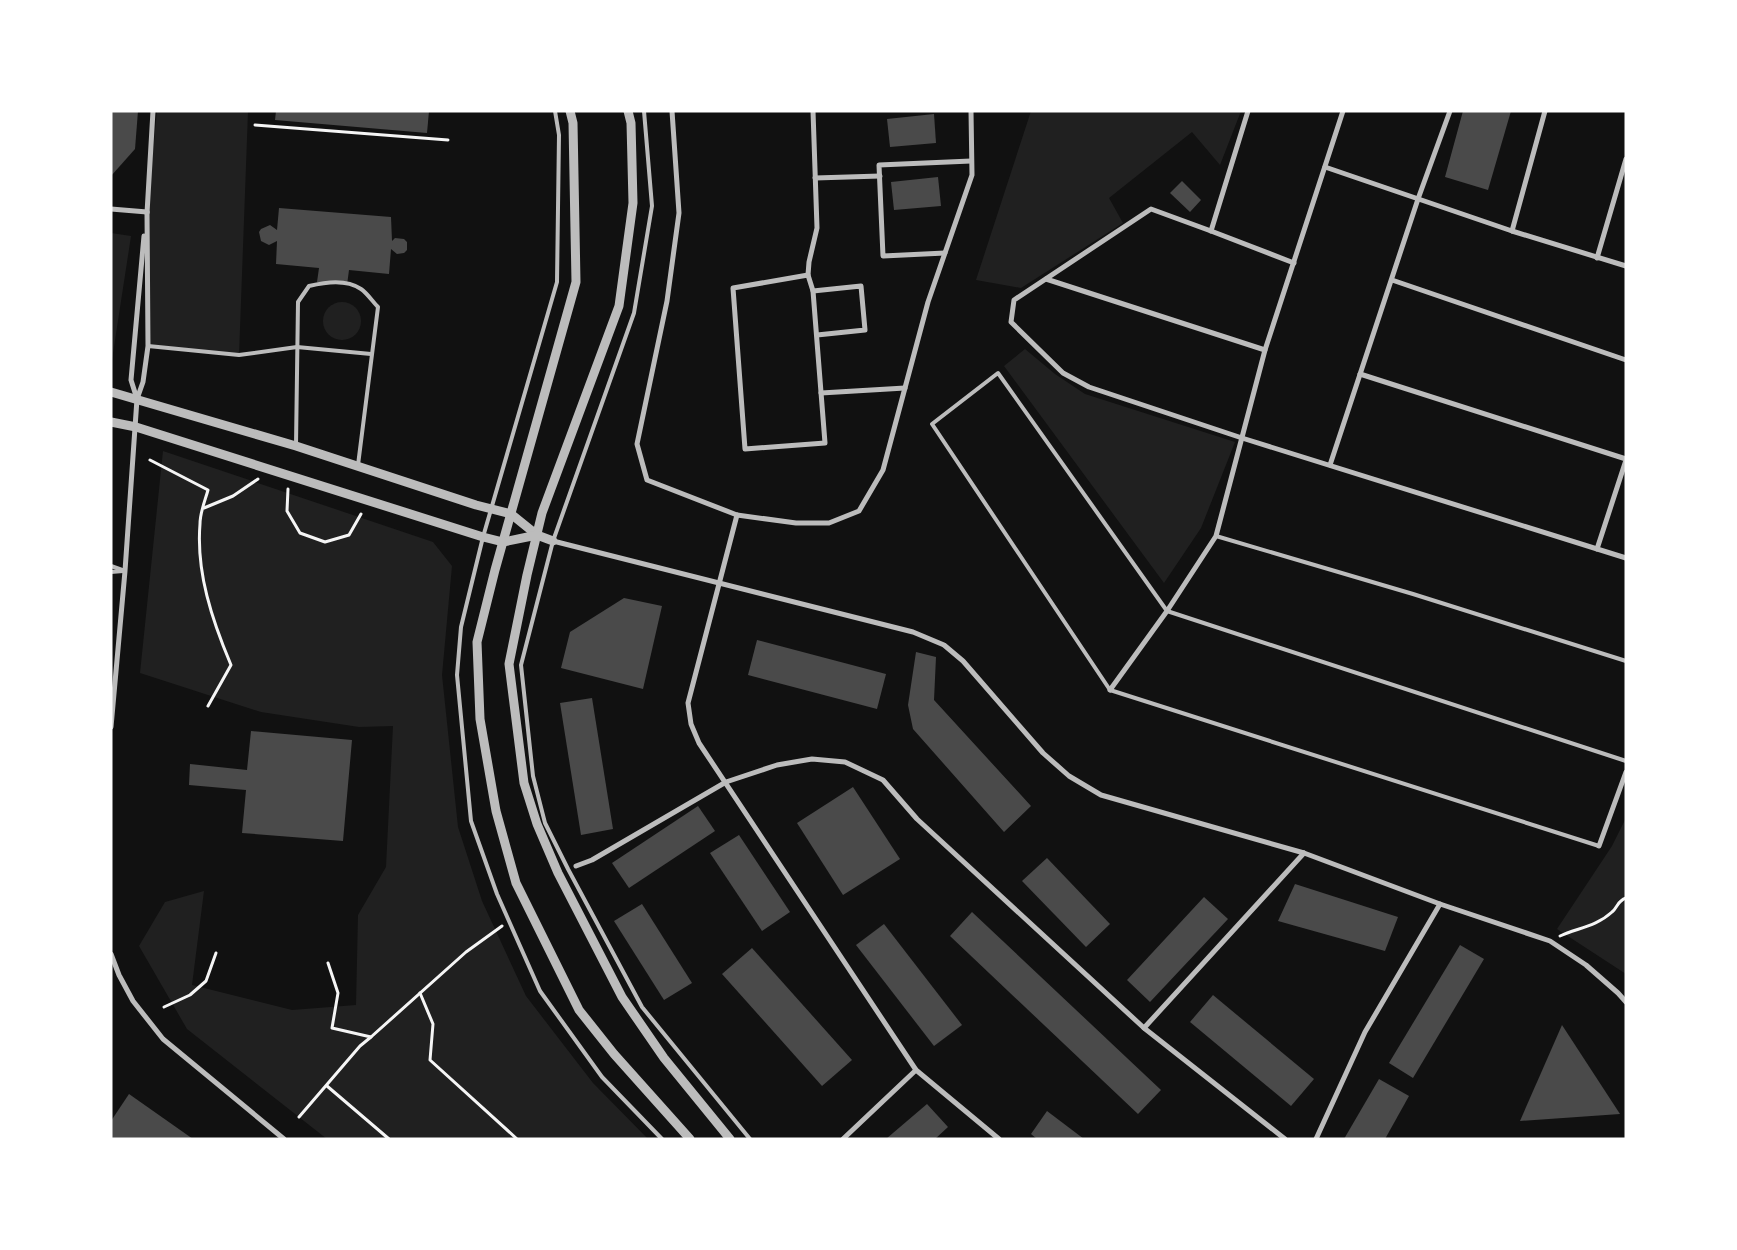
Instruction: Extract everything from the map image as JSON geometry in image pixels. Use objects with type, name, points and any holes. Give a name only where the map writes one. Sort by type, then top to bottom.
[{"type":"street","points":[[137,399],[131,380],[147,212],[153,111]]},
{"type":"street","points":[[570,111],[573,123],[576,282],[477,642],[480,719],[496,811],[516,883],[579,1010],[614,1054],[690,1139]]},
{"type":"street","points":[[628,111],[631,123],[633,203],[618,306],[542,513],[509,664],[524,783],[537,824],[558,873],[622,997],[664,1058],[730,1139]]},
{"type":"street","points":[[672,111],[679,213],[667,301],[637,444],[647,480],[737,515],[796,523],[830,523],[859,511],[884,470],[928,302],[972,175],[971,111]]},
{"type":"street","points":[[808,275],[733,288],[745,449],[825,443],[813,291],[808,275],[817,228],[813,111]]},
{"type":"street","points":[[1211,231],[1248,111]]},
{"type":"street","points":[[1110,690],[1167,611],[1216,536],[1265,350],[1343,111]]},
{"type":"street","points":[[1330,466],[1418,199],[1450,111]]},
{"type":"street","points":[[1512,231],[1545,111]]},
{"type":"street","points":[[1597,258],[1626,158]]},
{"type":"street","points":[[945,253],[883,256],[879,165],[971,161]]},
{"type":"street","points":[[1325,167],[1512,231],[1626,266]]},
{"type":"street","points":[[815,178],[880,176]]},
{"type":"street","points":[[111,209],[147,212]]},
{"type":"street","points":[[1294,263],[1150,209],[1014,300],[1011,322],[1063,373],[1088,387],[1330,466],[1626,558]]},
{"type":"street","points":[[111,727],[125,571],[137,399],[143,382],[148,346],[147,212]]},
{"type":"street","points":[[1046,279],[1265,350]]},
{"type":"street","points":[[1392,280],[1626,360]]},
{"type":"street","points":[[813,291],[861,286],[865,330],[817,335]]},
{"type":"street","points":[[1360,374],[1626,459],[1597,549]]},
{"type":"street","points":[[821,393],[905,388]]},
{"type":"street","points":[[111,392],[296,446],[511,514],[536,535],[553,542],[913,632],[944,645],[963,661],[1043,753],[1069,776],[1101,795],[1304,853],[1440,904],[1550,941],[1600,976],[1626,1002]]},
{"type":"street","points":[[111,422],[136,427],[482,538],[503,542],[536,535]]},
{"type":"street","points":[[737,515],[688,703],[691,724],[699,743],[916,1070],[999,1139]]},
{"type":"street","points":[[576,866],[592,860],[726,782],[777,765],[812,759],[845,762],[883,780],[917,819],[1144,1028],[1285,1139]]},
{"type":"street","points":[[1599,846],[1626,772]]},
{"type":"street","points":[[1144,1028],[1304,853]]},
{"type":"street","points":[[1316,1139],[1365,1032],[1440,904]]},
{"type":"street","points":[[111,954],[119,975],[133,1001],[163,1039],[283,1138]]},
{"type":"street","points":[[843,1139],[916,1070]]},
{"type":"lane","points":[[555,111],[560,135],[557,282],[482,538],[461,627],[457,674],[471,821],[497,894],[540,991],[602,1077],[662,1139]]},
{"type":"lane","points":[[644,111],[652,206],[634,312],[553,542],[521,665],[533,776],[545,823],[642,1007],[750,1139]]},
{"type":"lane","points":[[296,446],[298,302],[309,286],[325,282],[345,283],[361,289],[378,307],[358,465]]},
{"type":"lane","points":[[148,346],[240,355],[297,347],[371,354]]},
{"type":"lane","points":[[1599,846],[1110,690],[932,424],[998,373],[1167,611],[1626,761]]},
{"type":"lane","points":[[1216,536],[1413,594],[1626,661]]},
{"type":"lane","points":[[111,566],[125,571]]},
{"type":"lane","points":[[111,572],[125,571]]},
{"type":"path","points":[[254,125],[448,140]]},
{"type":"path","points":[[150,460],[208,490],[200,522],[200,559],[206,594],[217,633],[230,665],[208,706]]},
{"type":"path","points":[[203,508],[233,496],[259,478]]},
{"type":"path","points":[[288,489],[287,511],[300,533],[325,542],[349,535],[361,514]]},
{"type":"path","points":[[1550,941],[1574,930],[1595,924],[1611,914],[1618,903],[1626,898]]},
{"type":"path","points":[[299,1117],[360,1046],[466,952],[503,925]]},
{"type":"path","points":[[164,1007],[190,995],[206,981],[216,953]]},
{"type":"path","points":[[328,963],[338,993],[332,1028],[371,1037]]},
{"type":"path","points":[[420,993],[433,1024],[430,1060],[517,1139]]},
{"type":"path","points":[[326,1086],[389,1139]]},
{"type":"shaded area","points":[[157,111],[248,111],[239,355],[148,346],[147,212]]},
{"type":"shaded area","points":[[1031,111],[1241,111],[1220,165],[1192,132],[1109,198],[1123,223],[1021,288],[976,280]]},
{"type":"shaded area","points":[[111,233],[131,236],[111,366]]},
{"type":"shaded area","points":[[342,302],[356,307],[361,321],[356,335],[342,340],[328,335],[323,321],[328,307]]},
{"type":"shaded area","points":[[1025,349],[1055,374],[1085,394],[1235,442],[1201,528],[1164,583],[1004,366]]},
{"type":"shaded area","points":[[163,451],[433,542],[452,566],[442,675],[458,827],[482,901],[526,996],[593,1083],[648,1139],[327,1139],[187,1029],[139,946],[165,902],[204,891],[192,985],[292,1010],[356,1005],[358,915],[386,867],[393,726],[359,727],[261,712],[140,673]]},
{"type":"shaded area","points":[[1626,818],[1626,974],[1557,929],[1612,846]]},
{"type":"building","points":[[111,111],[138,111],[135,149],[111,176]]},
{"type":"building","points":[[276,111],[429,111],[427,133],[275,120]]},
{"type":"building","points":[[1463,111],[1511,111],[1488,190],[1445,177]]},
{"type":"building","points":[[934,114],[936,143],[890,147],[887,119]]},
{"type":"building","points":[[938,177],[941,206],[894,210],[891,182]]},
{"type":"building","points":[[1182,181],[1201,200],[1190,212],[1170,193]]},
{"type":"building","points":[[279,208],[391,217],[392,241],[395,238],[404,239],[407,242],[407,250],[404,253],[397,254],[391,249],[389,274],[349,270],[347,285],[317,282],[319,268],[276,264],[277,241],[269,245],[261,241],[259,232],[261,229],[270,225],[277,230]]},
{"type":"building","points":[[624,598],[662,606],[643,689],[561,668],[570,632]]},
{"type":"building","points":[[757,640],[886,674],[877,709],[748,675]]},
{"type":"building","points":[[916,652],[936,657],[934,700],[1031,806],[1004,832],[913,729],[908,705]]},
{"type":"building","points":[[592,698],[613,829],[581,835],[560,703]]},
{"type":"building","points":[[251,731],[352,740],[343,841],[242,833],[246,790],[189,785],[190,764],[247,770]]},
{"type":"building","points":[[853,787],[900,859],[843,895],[797,823]]},
{"type":"building","points":[[698,806],[715,831],[629,888],[612,863]]},
{"type":"building","points":[[739,835],[790,912],[762,931],[710,853]]},
{"type":"building","points":[[1047,858],[1110,924],[1086,947],[1022,881]]},
{"type":"building","points":[[1295,884],[1398,917],[1385,951],[1278,921]]},
{"type":"building","points":[[1204,897],[1228,919],[1150,1002],[1127,980]]},
{"type":"building","points":[[642,904],[692,983],[664,1000],[614,921]]},
{"type":"building","points":[[972,912],[1161,1090],[1138,1114],[950,936]]},
{"type":"building","points":[[884,924],[962,1025],[934,1046],[856,945]]},
{"type":"building","points":[[1460,945],[1484,959],[1413,1078],[1389,1063]]},
{"type":"building","points":[[752,948],[852,1060],[822,1086],[722,974]]},
{"type":"building","points":[[1213,995],[1314,1079],[1291,1106],[1190,1022]]},
{"type":"building","points":[[1562,1025],[1620,1114],[1520,1121]]},
{"type":"building","points":[[1379,1079],[1409,1096],[1385,1139],[1344,1139]]},
{"type":"building","points":[[129,1094],[193,1139],[111,1139],[111,1121]]},
{"type":"building","points":[[927,1104],[948,1127],[935,1139],[886,1139]]},
{"type":"building","points":[[1047,1111],[1084,1139],[1037,1139],[1031,1134]]}]
